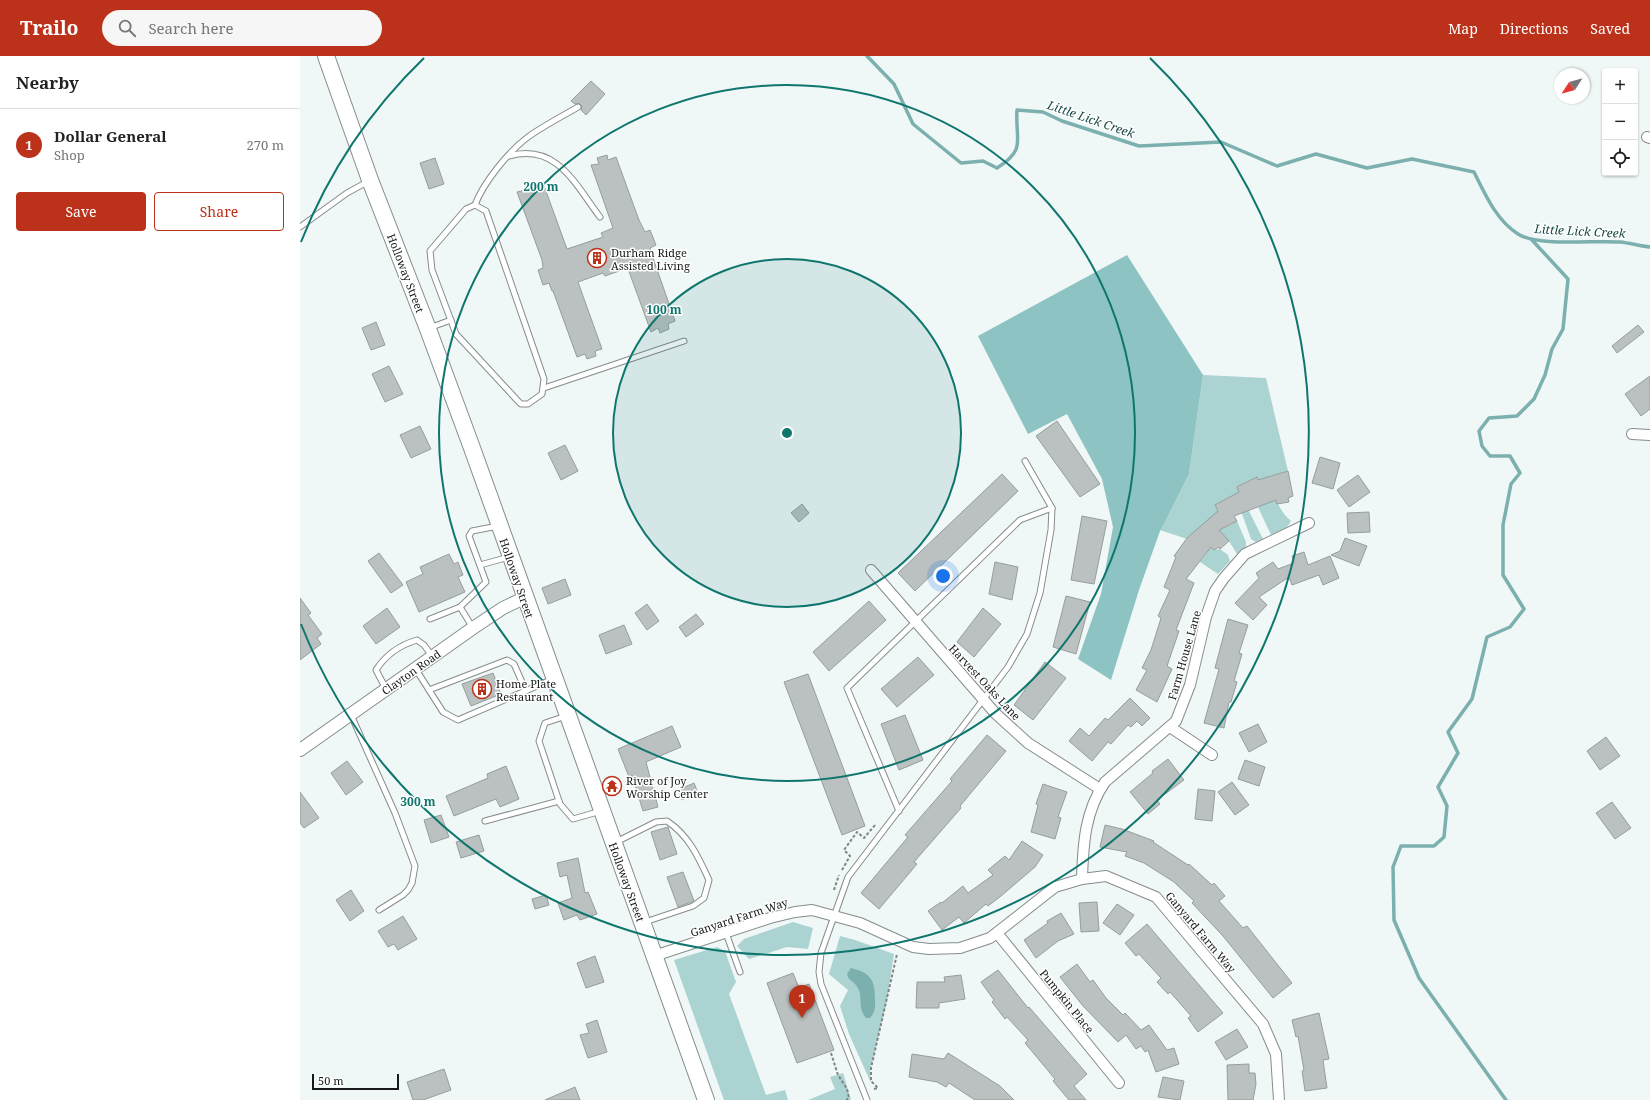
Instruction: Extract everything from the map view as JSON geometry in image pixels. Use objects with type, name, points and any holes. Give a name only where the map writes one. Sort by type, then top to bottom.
[{"type":"highway","name":"Holloway Street","points":[[326,56],[370,180],[428,329],[706,1100]]},
{"type":"street","points":[[1632,434],[1650,434]]},
{"type":"street","name":"Farm House Lane","points":[[1082,878],[1087,820],[1100,789],[1105,782],[1176,721],[1190,685],[1206,617],[1215,591],[1245,554],[1309,524]]},
{"type":"street","name":"Harvest Oaks Lane","points":[[871,570],[983,700],[1028,743],[1100,789]]},
{"type":"street","name":"Clayton Road","points":[[300,750],[473,628],[503,608],[524,598]]},
{"type":"street","points":[[1170,727],[1212,755]]},
{"type":"street","name":"Ganyard Farm Way","points":[[654,956],[795,912],[812,910],[860,923],[913,947],[929,949],[960,948],[990,938],[1055,887],[1082,878],[1106,876],[1156,897],[1263,1024],[1276,1054],[1279,1100]]},
{"type":"street","name":"Pumpkin Place","points":[[997,933],[1119,1083]]},
{"type":"lane","points":[[475,205],[486,211],[544,379],[542,394],[528,404],[521,404],[456,334],[432,270],[430,251],[466,209],[475,205],[479,194],[496,169],[527,138],[578,107]]},
{"type":"lane","points":[[508,157],[522,153],[542,155],[555,162],[563,169],[600,217]]},
{"type":"lane","points":[[300,226],[347,193],[370,180]]},
{"type":"lane","points":[[428,329],[451,320]]},
{"type":"lane","points":[[544,388],[684,341]]},
{"type":"lane","points":[[867,1100],[821,984],[819,972],[821,953],[833,915],[848,877],[1008,667],[1026,634],[1040,593],[1047,561],[1052,508],[1025,461]]},
{"type":"lane","points":[[899,812],[847,688],[1020,520],[1052,508]]},
{"type":"lane","points":[[430,619],[460,607],[486,582],[469,536],[472,531],[499,526]]},
{"type":"lane","points":[[480,565],[510,557]]},
{"type":"lane","points":[[460,607],[473,628]]},
{"type":"lane","points":[[386,689],[376,670],[382,660],[407,643],[417,640],[424,645],[433,656]]},
{"type":"lane","points":[[429,690],[507,660],[514,664],[526,691]]},
{"type":"lane","points":[[415,668],[443,712],[458,720],[554,679]]},
{"type":"lane","points":[[350,714],[395,813],[415,866],[412,884],[408,890],[403,895],[379,910]]},
{"type":"lane","points":[[567,716],[545,723],[539,741],[559,801],[573,819],[602,811]]},
{"type":"lane","points":[[485,821],[559,801]]},
{"type":"lane","points":[[613,844],[656,822],[667,821],[676,828],[693,847],[709,880],[704,898],[693,906],[642,923]]},
{"type":"lane","points":[[726,933],[740,972]]},
{"type":"path","points":[[832,895],[836,880],[850,856],[844,850],[857,832],[864,838],[876,824]]},
{"type":"path","points":[[874,1089],[878,1088],[871,1081],[871,1068],[897,954]]},
{"type":"path","points":[[831,1053],[838,1075],[849,1095],[849,1098],[846,1100]]},
{"type":"shaded area","points":[[1127,255],[1203,375],[1189,474],[1160,531],[1139,590],[1111,680],[1078,659],[1101,594],[1113,527],[1102,479],[1067,414],[1028,434],[978,336]]},
{"type":"shaded area","points":[[1203,375],[1266,378],[1288,471],[1270,476],[1279,506],[1291,521],[1287,527],[1271,535],[1258,507],[1267,503],[1256,478],[1237,487],[1263,539],[1256,542],[1251,539],[1235,494],[1215,505],[1226,527],[1237,521],[1246,542],[1246,548],[1237,554],[1229,541],[1197,530],[1214,550],[1220,549],[1228,555],[1230,561],[1218,574],[1200,562],[1207,553],[1187,539],[1160,530],[1189,474]]},
{"type":"shaded area","points":[[793,922],[813,928],[808,949],[787,947],[749,959],[737,946],[744,939]]},
{"type":"shaded area","points":[[840,936],[894,954],[887,1000],[870,1071],[871,1083],[849,1034],[840,1006],[848,990],[829,974]]},
{"type":"shaded area","points":[[717,947],[725,951],[736,982],[729,994],[766,1095],[785,1090],[788,1100],[724,1100],[674,960]]},
{"type":"shaded area","points":[[851,968],[863,972],[873,982],[875,1007],[870,1018],[866,1018],[863,1013],[858,989],[849,979],[847,974]]},
{"type":"shaded area","points":[[843,1073],[851,1100],[808,1100],[835,1089],[830,1077]]},
{"type":"building","points":[[591,81],[605,94],[586,115],[581,110],[582,107],[580,104],[575,104],[571,101]]},
{"type":"building","name":"Durham Ridge Assisted Living","points":[[607,155],[608,160],[616,157],[639,220],[645,232],[650,230],[656,245],[650,248],[675,321],[668,324],[669,329],[660,333],[658,328],[651,332],[627,266],[625,269],[605,276],[603,273],[578,282],[602,349],[595,351],[596,356],[587,359],[585,354],[577,357],[553,291],[549,283],[543,285],[538,270],[543,268],[542,260],[517,192],[526,190],[524,185],[533,182],[535,186],[543,183],[567,249],[603,237],[601,233],[613,228],[591,165],[599,164],[597,158]]},
{"type":"building","points":[[435,158],[444,184],[429,189],[420,163]]},
{"type":"building","points":[[376,322],[385,345],[371,350],[362,328]]},
{"type":"building","points":[[1638,325],[1644,332],[1617,353],[1612,346]]},
{"type":"building","points":[[389,366],[403,394],[385,402],[372,374]]},
{"type":"building","points":[[1650,376],[1650,409],[1641,416],[1625,394]]},
{"type":"building","points":[[1057,421],[1100,484],[1080,497],[1036,436]]},
{"type":"building","points":[[420,426],[431,449],[411,458],[400,435]]},
{"type":"building","points":[[565,445],[578,471],[561,480],[548,453]]},
{"type":"building","points":[[1320,457],[1340,463],[1333,489],[1312,483]]},
{"type":"building","points":[[1288,471],[1293,496],[1288,498],[1289,502],[1277,504],[1276,500],[1234,516],[1237,521],[1219,530],[1229,541],[1220,549],[1219,547],[1214,550],[1211,547],[1186,579],[1194,583],[1176,630],[1179,631],[1167,666],[1172,669],[1157,702],[1136,690],[1147,670],[1142,668],[1151,650],[1161,618],[1158,616],[1170,590],[1164,587],[1176,557],[1174,556],[1187,538],[1218,511],[1215,505],[1239,492],[1237,487],[1257,477],[1258,480]]},
{"type":"building","points":[[1002,474],[1018,491],[915,591],[898,573]]},
{"type":"building","points":[[1358,475],[1370,492],[1349,507],[1337,490]]},
{"type":"building","points":[[802,504],[809,513],[799,522],[791,513]]},
{"type":"building","points":[[1369,512],[1370,532],[1348,533],[1347,513]]},
{"type":"building","points":[[1082,516],[1107,521],[1094,584],[1071,580]]},
{"type":"building","points":[[1345,538],[1367,546],[1359,566],[1331,555],[1340,551]]},
{"type":"building","points":[[1304,552],[1308,565],[1330,556],[1339,578],[1323,585],[1319,575],[1292,585],[1289,577],[1259,597],[1267,605],[1253,620],[1235,603],[1259,578],[1256,573],[1273,562],[1278,569],[1294,563],[1292,556]]},
{"type":"building","points":[[379,553],[403,585],[391,593],[368,561]]},
{"type":"building","points":[[449,554],[454,564],[458,562],[463,575],[458,577],[465,592],[419,612],[406,582],[423,574],[420,567]]},
{"type":"building","points":[[995,562],[1018,567],[1012,600],[989,594]]},
{"type":"building","points":[[565,579],[571,595],[548,604],[542,588]]},
{"type":"building","points":[[1066,596],[1090,602],[1076,654],[1053,647]]},
{"type":"building","points":[[300,598],[311,613],[308,615],[322,634],[317,638],[321,644],[300,660]]},
{"type":"building","points":[[869,601],[886,620],[829,671],[813,652]]},
{"type":"building","points":[[647,604],[659,621],[647,630],[635,613]]},
{"type":"building","points":[[387,608],[400,627],[376,644],[363,626]]},
{"type":"building","points":[[983,608],[1001,624],[974,657],[957,642]]},
{"type":"building","points":[[696,614],[704,624],[686,637],[679,627]]},
{"type":"building","points":[[1228,619],[1248,625],[1239,653],[1242,654],[1234,681],[1237,682],[1231,702],[1229,702],[1224,728],[1204,723],[1219,669],[1215,668]]},
{"type":"building","points":[[624,625],[632,644],[606,654],[599,635]]},
{"type":"building","points":[[918,657],[934,675],[897,707],[881,689]]},
{"type":"building","points":[[1045,662],[1066,678],[1033,720],[1014,705]]},
{"type":"building","name":"Home Plate Restaurant","points":[[493,673],[501,694],[471,706],[462,684]]},
{"type":"building","points":[[808,674],[865,826],[842,835],[784,682]]},
{"type":"building","points":[[1130,698],[1150,718],[1142,726],[1137,721],[1131,727],[1128,725],[1111,744],[1108,742],[1092,761],[1069,741],[1080,728],[1089,736],[1105,718],[1108,720]]},
{"type":"building","points":[[905,715],[923,760],[899,770],[881,724]]},
{"type":"building","points":[[1258,724],[1267,742],[1249,752],[1239,733]]},
{"type":"building","points":[[672,726],[681,747],[646,762],[658,807],[643,811],[632,775],[629,777],[618,749]]},
{"type":"building","points":[[987,735],[1006,751],[960,806],[961,808],[914,862],[917,864],[879,909],[861,893],[908,837],[905,835],[952,781],[950,779]]},
{"type":"building","points":[[1606,737],[1620,756],[1600,770],[1587,751]]},
{"type":"building","points":[[1168,759],[1184,780],[1157,800],[1160,804],[1148,814],[1130,792],[1153,773],[1152,771]]},
{"type":"building","points":[[1245,760],[1265,767],[1259,786],[1238,779]]},
{"type":"building","points":[[347,761],[363,782],[346,795],[331,773]]},
{"type":"building","points":[[506,766],[519,799],[500,807],[496,799],[454,816],[446,796],[488,778],[487,774]]},
{"type":"building","points":[[1232,782],[1249,805],[1235,815],[1218,792]]},
{"type":"building","points":[[694,783],[698,793],[682,800],[678,790]]},
{"type":"building","points":[[1043,784],[1067,792],[1058,817],[1061,818],[1055,839],[1031,832],[1038,805],[1036,804]]},
{"type":"building","points":[[1198,789],[1215,791],[1212,821],[1195,819]]},
{"type":"building","points":[[300,792],[319,818],[304,828],[300,823]]},
{"type":"building","points":[[1612,802],[1631,828],[1615,839],[1596,813]]},
{"type":"building","points":[[441,815],[449,837],[431,843],[424,820]]},
{"type":"building","points":[[1105,825],[1122,829],[1154,841],[1153,842],[1188,865],[1189,864],[1212,885],[1214,883],[1225,896],[1219,901],[1243,928],[1247,926],[1292,983],[1273,998],[1223,936],[1192,903],[1194,901],[1174,882],[1144,863],[1125,856],[1127,852],[1100,847]]},
{"type":"building","points":[[668,827],[677,854],[660,860],[651,832]]},
{"type":"building","points":[[479,835],[484,851],[461,858],[456,842]]},
{"type":"building","points":[[1022,841],[1043,855],[1035,867],[1001,896],[988,906],[986,904],[964,923],[959,917],[942,930],[928,911],[941,902],[942,903],[963,886],[968,893],[993,875],[988,870],[1005,856],[1009,860]]},
{"type":"building","points":[[578,858],[585,893],[588,892],[597,914],[580,920],[577,915],[564,920],[558,903],[572,898],[567,875],[560,877],[557,863]]},
{"type":"building","points":[[683,872],[694,901],[678,907],[667,877]]},
{"type":"building","points":[[351,890],[364,911],[350,921],[336,900]]},
{"type":"building","points":[[546,895],[549,905],[535,909],[532,899]]},
{"type":"building","points":[[1097,902],[1099,931],[1081,932],[1079,903]]},
{"type":"building","points":[[1117,904],[1134,915],[1120,935],[1103,923]]},
{"type":"building","points":[[1061,913],[1074,934],[1058,941],[1036,958],[1024,940],[1048,923],[1047,921]]},
{"type":"building","points":[[403,916],[417,939],[398,950],[394,944],[388,947],[378,931]]},
{"type":"building","points":[[1147,924],[1223,1013],[1198,1032],[1188,1018],[1191,1016],[1170,992],[1168,994],[1157,982],[1161,978],[1139,954],[1136,956],[1125,943]]},
{"type":"building","points":[[595,956],[604,982],[586,988],[577,963]]},
{"type":"building","points":[[1077,964],[1090,982],[1093,980],[1106,998],[1123,1015],[1125,1013],[1141,1030],[1149,1025],[1167,1050],[1174,1048],[1179,1064],[1156,1072],[1148,1050],[1145,1052],[1141,1046],[1136,1049],[1126,1035],[1118,1042],[1083,1006],[1060,977]]},
{"type":"building","points":[[998,970],[1028,1008],[1029,1007],[1087,1074],[1074,1086],[1086,1100],[1069,1100],[1053,1081],[1055,1079],[1025,1043],[1028,1040],[1007,1017],[1005,1019],[992,1002],[994,1000],[981,982]]},
{"type":"building","points":[[793,973],[799,988],[809,984],[834,1050],[797,1063],[767,983]]},
{"type":"building","points":[[961,975],[965,999],[939,1003],[939,1008],[916,1008],[917,982],[945,982],[944,977]]},
{"type":"building","points":[[1319,1013],[1329,1059],[1323,1060],[1327,1088],[1305,1091],[1302,1071],[1304,1070],[1298,1036],[1296,1037],[1292,1020]]},
{"type":"building","points":[[597,1020],[607,1052],[588,1058],[580,1035],[589,1033],[586,1024]]},
{"type":"building","points":[[1237,1029],[1248,1047],[1226,1060],[1215,1042]]},
{"type":"building","points":[[948,1053],[1000,1086],[1014,1100],[975,1100],[949,1083],[946,1087],[937,1082],[909,1077],[912,1054],[944,1059]]},
{"type":"building","points":[[1249,1064],[1249,1073],[1255,1073],[1256,1084],[1253,1100],[1228,1100],[1227,1065]]},
{"type":"building","points":[[444,1069],[451,1090],[423,1100],[413,1100],[407,1082]]},
{"type":"building","points":[[1163,1077],[1184,1081],[1180,1100],[1158,1097]]},
{"type":"building","points":[[575,1087],[580,1100],[545,1100]]},
{"type":"waterway","name":"Little Lick Creek","points":[[867,56],[894,84],[913,124],[961,163],[983,161],[997,168],[1012,155],[1018,144],[1017,110],[1043,112],[1062,121],[1139,146],[1221,142],[1277,166],[1316,154],[1367,168],[1412,159],[1474,172],[1487,198],[1503,222],[1518,234],[1527,238],[1552,242],[1620,242],[1650,247]]},
{"type":"waterway","points":[[1506,1100],[1419,978],[1394,920],[1393,867],[1401,846],[1434,846],[1444,837],[1447,806],[1438,787],[1458,753],[1448,732],[1472,699],[1487,637],[1510,627],[1524,609],[1503,575],[1503,525],[1511,484],[1520,473],[1510,456],[1490,456],[1482,446],[1479,431],[1489,418],[1517,416],[1534,399],[1545,375],[1552,349],[1563,329],[1568,279],[1532,240]]},
{"type":"place","name":"Durham Ridge Assisted Living","points":[[597,258]]},
{"type":"place","name":"Home Plate Restaurant","points":[[482,689]]},
{"type":"place","name":"River of Joy Worship Center","points":[[612,786]]},
{"type":"place","name":"Dollar General","points":[[802,1018]]}]
